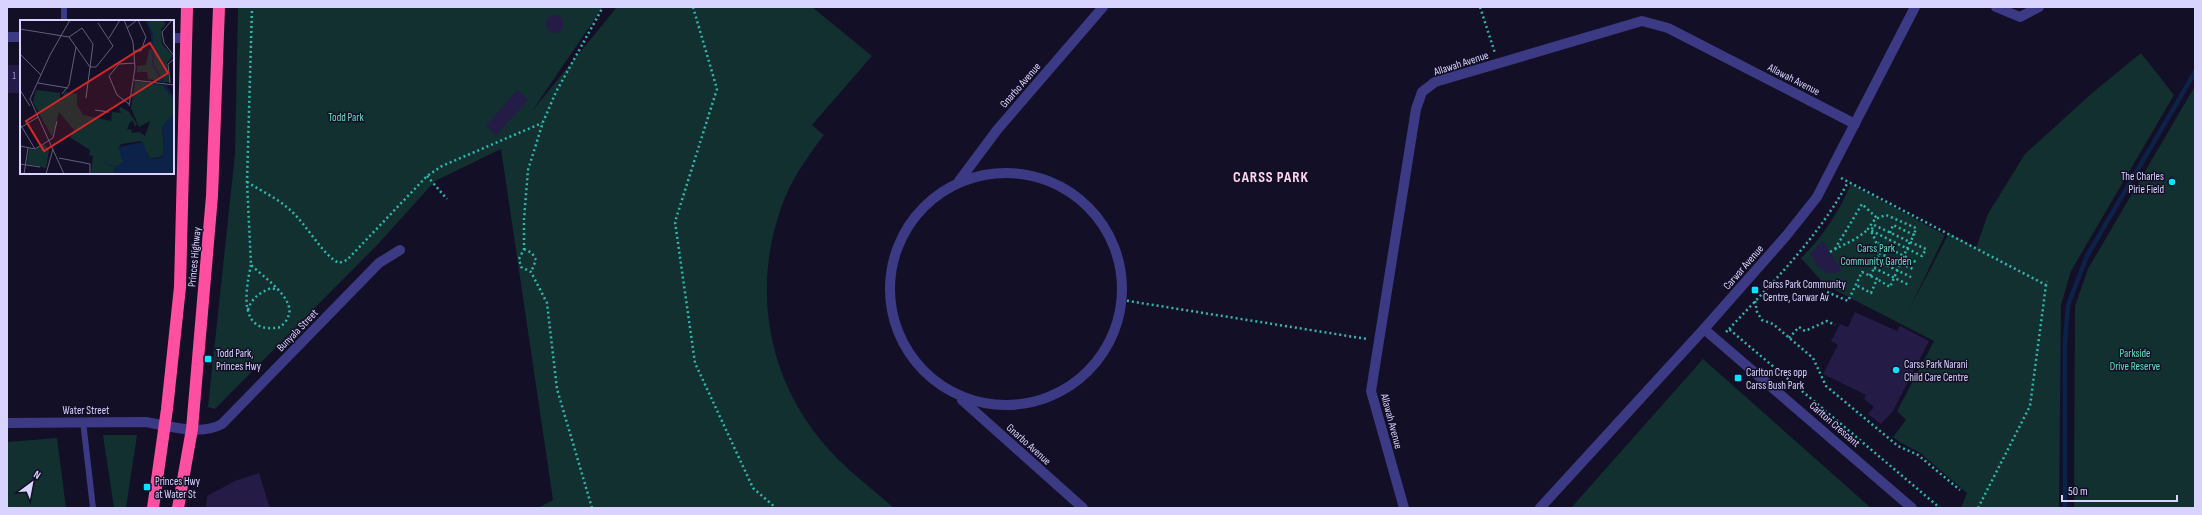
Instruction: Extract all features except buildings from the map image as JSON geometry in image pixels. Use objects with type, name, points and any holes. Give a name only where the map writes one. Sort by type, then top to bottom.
[{"type":"highway","name":"Princes Highway","points":[[153,508],[165,426],[180,287],[187,7]]},
{"type":"highway","name":"Princes Highway","points":[[178,508],[192,429],[212,196],[219,7]]},
{"type":"street","name":"Gnarbo Avenue","points":[[959,182],[997,130],[1103,7]]},
{"type":"street","name":"Carwar Avenue","points":[[1540,508],[1704,329],[1786,236],[1817,197],[1915,7]]},
{"type":"street","points":[[1996,7],[2020,17],[2039,7]]},
{"type":"street","name":"Allawah Avenue","points":[[1404,508],[1371,391],[1416,109],[1422,92],[1435,82],[1634,22],[1648,22],[1668,28],[1856,124]]},
{"type":"street","points":[[7,37],[20,37]]},
{"type":"street","points":[[174,38],[187,38]]},
{"type":"street","name":"Gnarbo Avenue","points":[[960,398],[1000,407],[1019,406],[1052,396],[1065,389],[1087,372],[1103,352],[1112,337],[1122,300],[1120,264],[1108,233],[1087,205],[1073,193],[1056,184],[1026,174],[990,173],[959,182],[939,192],[914,217],[897,249],[891,272],[890,290],[895,324],[915,360],[930,375],[960,398],[1082,508]]},
{"type":"street","name":"Bunyala Street","points":[[165,426],[192,429],[213,429],[222,424],[379,263],[400,250]]},
{"type":"street","name":"Carlton Crescent","points":[[1704,329],[1912,508]]},
{"type":"street","name":"Water Street","points":[[7,423],[83,421],[146,422],[165,426]]},
{"type":"lane","points":[[64,7],[64,20]]},
{"type":"lane","points":[[83,421],[93,508]]},
{"type":"path","points":[[251,265],[280,291],[289,303],[289,316],[281,327],[269,330],[257,325],[247,312],[245,297],[251,265],[247,182],[252,7]]},
{"type":"path","points":[[592,508],[557,389],[547,303],[531,272],[524,269],[519,263],[519,256],[524,249],[524,219],[528,170],[543,122],[567,72],[603,7]]},
{"type":"path","points":[[693,7],[717,89],[675,222],[695,363],[753,488],[776,508]]},
{"type":"path","points":[[1480,7],[1498,63]]},
{"type":"path","points":[[247,182],[289,209],[312,233],[331,260],[339,263],[347,260],[427,176],[456,158],[490,147],[543,122]]},
{"type":"path","points":[[1830,172],[2046,285]]},
{"type":"path","points":[[427,176],[447,199]]},
{"type":"path","points":[[1726,332],[1804,247],[1834,208],[1848,182]]},
{"type":"path","points":[[1835,249],[1862,204],[1878,218]]},
{"type":"path","points":[[1826,292],[1848,301],[1862,272],[1890,287],[1916,228],[1886,215],[1878,218],[1870,230]]},
{"type":"path","points":[[1830,252],[1858,240],[1874,225],[1926,249],[1922,256],[1870,230]]},
{"type":"path","points":[[1890,232],[1893,225],[1914,235]]},
{"type":"path","points":[[1870,230],[1877,243],[1879,253],[1878,261],[1870,276]]},
{"type":"path","points":[[1877,243],[1918,263]]},
{"type":"path","points":[[524,249],[532,253],[536,260],[531,272]]},
{"type":"path","points":[[1879,253],[1915,270]]},
{"type":"path","points":[[1878,261],[1911,277]]},
{"type":"path","points":[[1874,268],[1909,285]]},
{"type":"path","points":[[1856,285],[1871,292],[1877,279]]},
{"type":"path","points":[[1978,508],[2030,406],[2047,281]]},
{"type":"path","points":[[247,312],[251,301],[258,294],[271,288],[280,291]]},
{"type":"path","points":[[1122,300],[1360,338]]},
{"type":"path","points":[[1755,301],[1757,312],[1762,320],[1774,324],[1813,358],[1826,386],[1898,446],[1918,455],[1960,490]]},
{"type":"path","points":[[1789,338],[1799,327],[1805,331],[1827,321],[1835,325]]},
{"type":"path","points":[[1729,329],[1940,508]]},
{"type":"green space","name":"Todd Park","points":[[238,7],[603,7],[532,111],[617,7],[812,7],[872,56],[812,125],[824,135],[805,161],[789,188],[772,238],[768,268],[767,298],[770,328],[777,357],[787,386],[801,413],[827,448],[855,475],[894,508],[538,508],[553,500],[501,149],[435,181],[379,243],[215,409],[208,407],[235,154]]},
{"type":"green space","name":"Carss Park Community Garden","points":[[2141,53],[2174,95],[2071,271],[2061,305],[2059,508],[1961,508],[1967,493],[1919,452],[1893,437],[1906,420],[1897,411],[1934,341],[1825,285],[1801,258],[1830,223],[1851,184],[1945,235],[1910,308],[1949,233],[1976,248],[1988,214],[2025,154],[2091,94]]},
{"type":"green space","name":"Parkside Drive Reserve","points":[[2195,86],[2195,508],[2074,508],[2075,306],[2088,269]]},
{"type":"green space","points":[[1703,359],[1871,508],[1571,508]]},
{"type":"green space","points":[[103,435],[137,435],[126,508],[114,508]]},
{"type":"green space","points":[[57,438],[66,508],[7,508],[7,442]]},
{"type":"waterway","points":[[2065,508],[2065,343],[2068,305],[2087,256],[2195,72]]},
{"type":"place","name":"The Charles Pirie Field","points":[[2172,182]]},
{"type":"place","name":"Carss Park Community Centre, Carwar Av","points":[[1755,290]]},
{"type":"place","name":"Todd Park, Princes Hwy","points":[[208,359]]},
{"type":"place","name":"Carss Park Narani Child Care Centre","points":[[1896,370]]},
{"type":"place","name":"Carlton Cres opp Carss Bush Park","points":[[1738,378]]},
{"type":"place","name":"Princes Hwy at Water St","points":[[147,487]]},
{"type":"district","name":"CARSS PARK","points":[[1271,177]]}]
